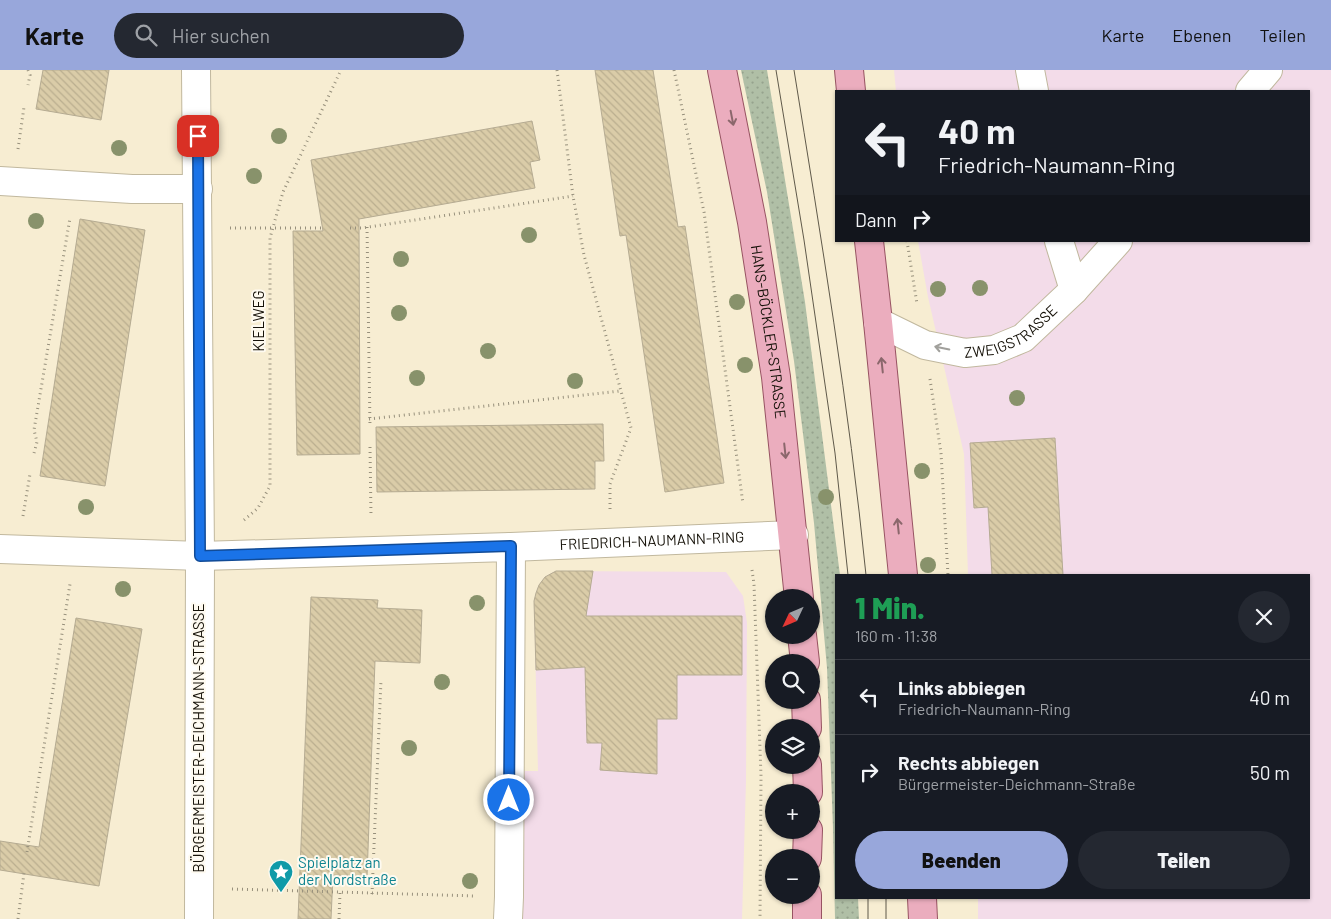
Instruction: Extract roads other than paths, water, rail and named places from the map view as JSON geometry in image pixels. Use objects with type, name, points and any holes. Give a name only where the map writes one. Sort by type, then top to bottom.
[{"type":"main road","name":"HANS-BÖCKLER-STRASSE","points":[[722,70],[752,222],[776,377],[799,589]]},
{"type":"main road","points":[[849,70],[851,90]]},
{"type":"main road","points":[[869,242],[903,574]]},
{"type":"main road","points":[[922,899],[922,919]]},
{"type":"main road","points":[[807,904],[807,919]]},
{"type":"street","name":"BÜRGERMEISTER-DEICHMANN-STRASSE","points":[[196,70],[200,556],[198,919]]},
{"type":"street","points":[[1030,70],[1034,90]]},
{"type":"street","points":[[1251,90],[1268,70]]},
{"type":"street","points":[[7,181],[132,189],[198,189]]},
{"type":"street","points":[[1059,242],[1074,290]]},
{"type":"street","name":"ZWEIGSTRASSE","points":[[878,322],[925,345],[965,353],[994,350],[1023,338],[1074,290],[1117,242]]},
{"type":"street","name":"FRIEDRICH-NAUMANN-RING","points":[[200,556],[794,535]]},
{"type":"street","points":[[508,908],[511,546]]},
{"type":"street","points":[[8,549],[200,556]]},
{"type":"tram line","points":[[776,70],[804,240],[835,453],[848,574]]},
{"type":"tram line","points":[[794,70],[843,385],[866,574]]},
{"type":"tram line","points":[[868,899],[868,919]]},
{"type":"tram line","points":[[886,899],[886,919]]},
{"type":"place","name":"Spielplatz an der Nordstraße","points":[[281,893]]}]
